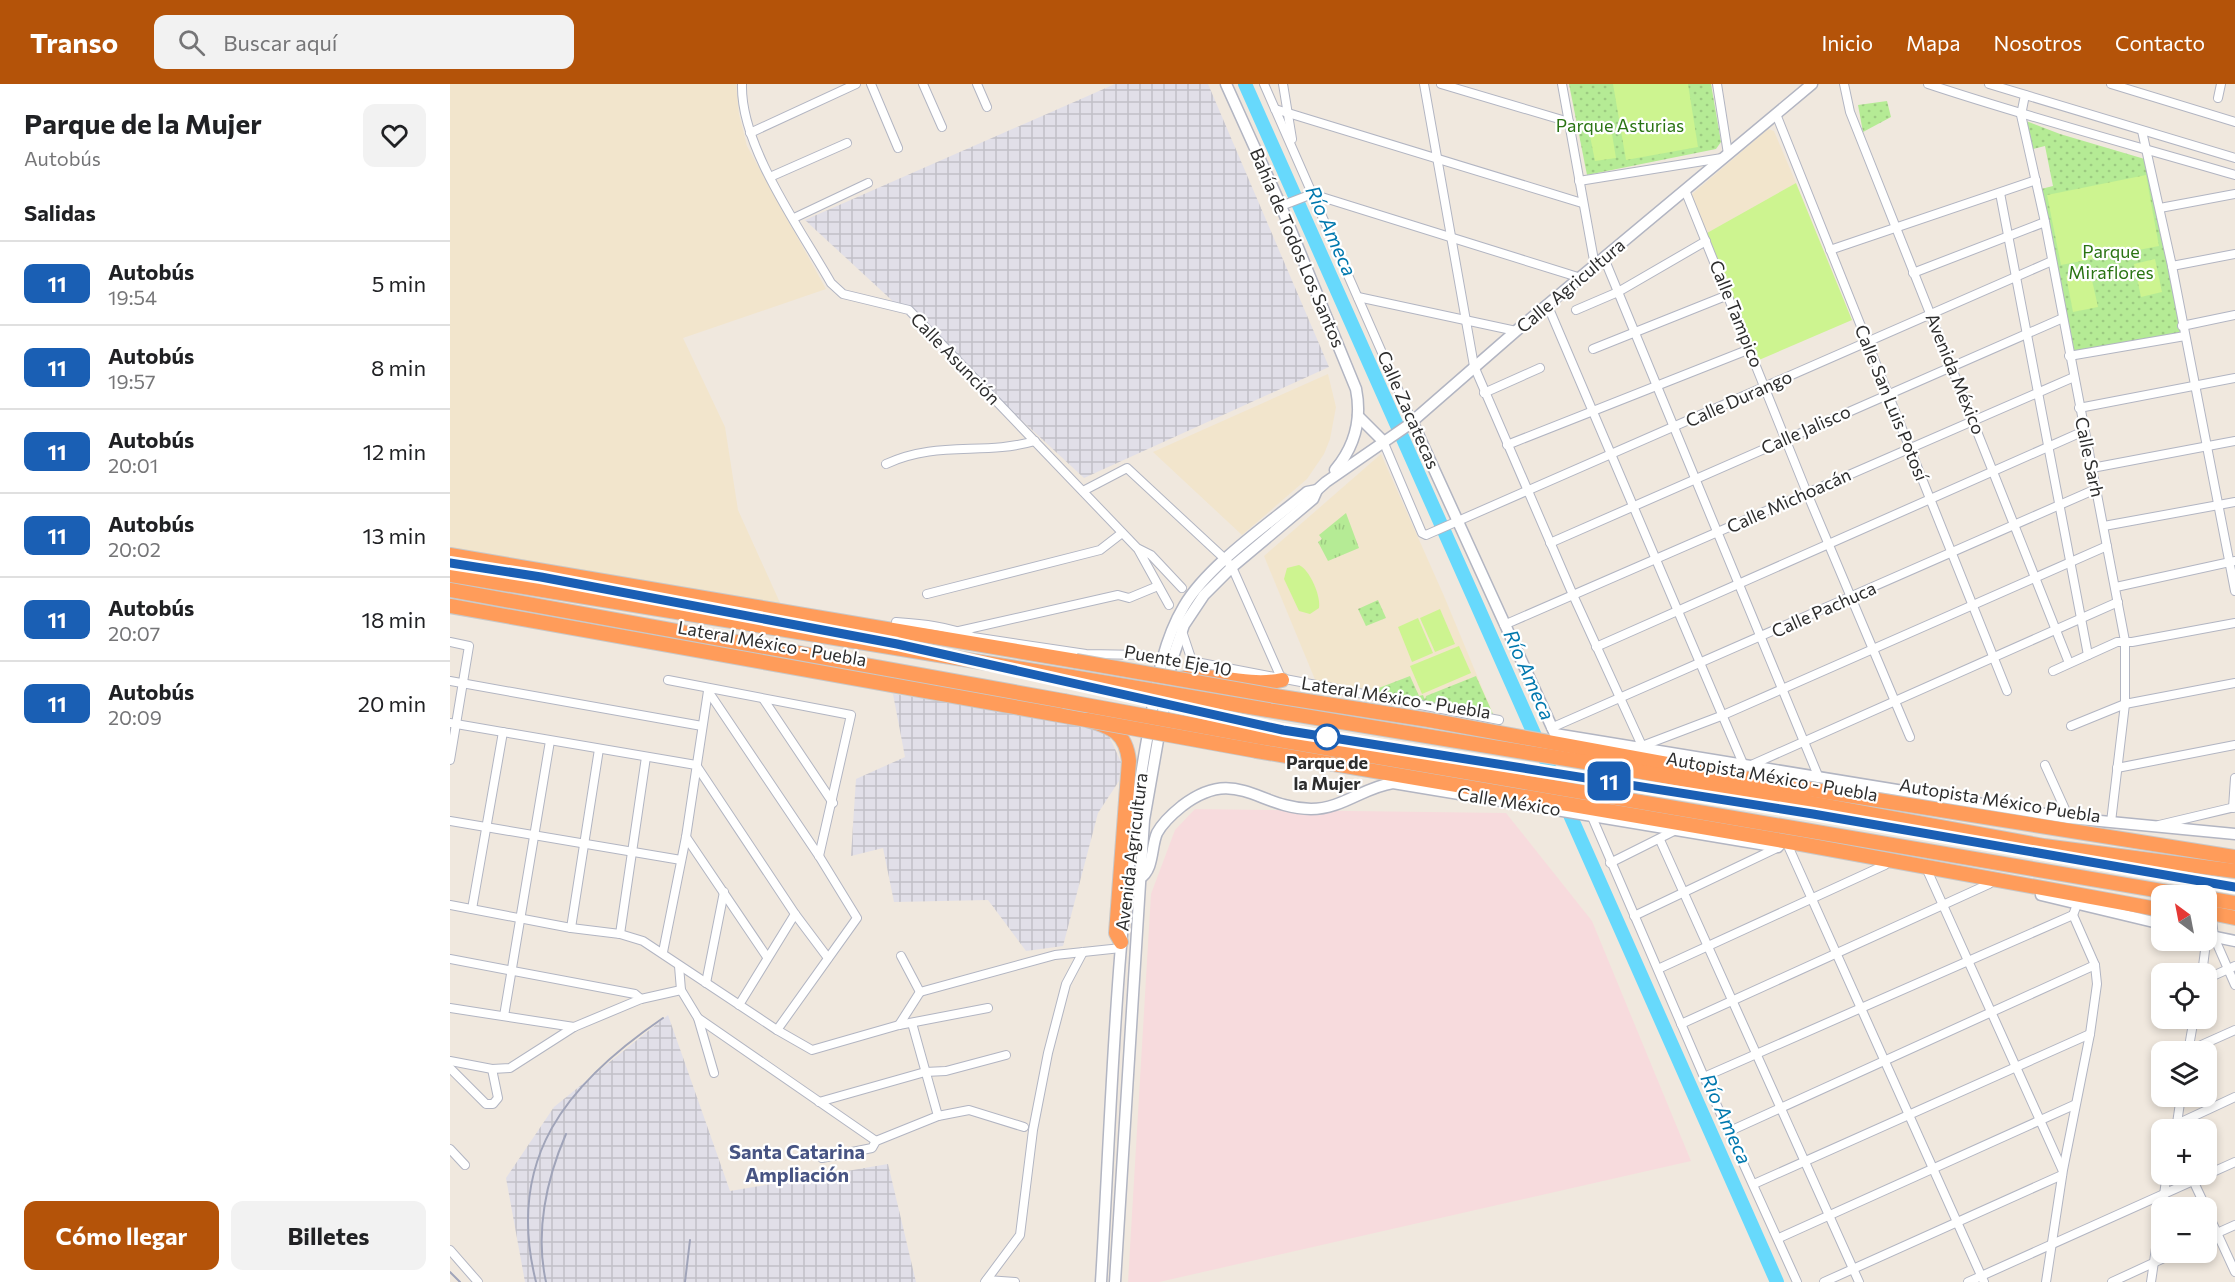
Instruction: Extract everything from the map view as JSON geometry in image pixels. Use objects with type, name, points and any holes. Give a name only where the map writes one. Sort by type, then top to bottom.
[{"type":"highway","name":"Lateral México - Puebla","points":[[450,555],[986,643],[1076,661]]},
{"type":"highway","points":[[450,566],[538,570]]},
{"type":"highway","name":"Puente Eje 10","points":[[450,574],[1268,710]]},
{"type":"highway","points":[[450,590],[1064,701],[1590,814],[2063,890],[2151,908]]},
{"type":"highway","name":"Lateral México - Puebla","points":[[450,606],[1087,720]]},
{"type":"highway","name":"Puente Eje 10","points":[[1076,661],[1275,696]]},
{"type":"highway","points":[[1177,679],[1195,675],[1263,684],[1282,680]]},
{"type":"highway","name":"Lateral México - Puebla","points":[[1275,696],[1429,720],[1511,736]]},
{"type":"highway","name":"Autopista México - Puebla","points":[[1268,710],[2044,846],[2235,871]]},
{"type":"highway","points":[[1087,720],[1114,729],[1122,738],[1128,752],[1116,933],[1121,945]]},
{"type":"highway","points":[[1087,720],[1536,784],[2151,890]]},
{"type":"highway","name":"Autopista México Puebla","points":[[1511,736],[1773,777],[2235,857]]},
{"type":"highway","points":[[2108,883],[2131,896],[2151,901]]},
{"type":"highway","points":[[2217,900],[2235,903]]},
{"type":"highway","points":[[2217,917],[2235,918]]},
{"type":"highway","points":[[2217,919],[2235,924]]},
{"type":"street","points":[[750,134],[854,84]]},
{"type":"street","points":[[871,84],[898,148]]},
{"type":"street","points":[[923,84],[942,127]]},
{"type":"street","points":[[977,84],[987,107]]},
{"type":"street","name":"Bahía de Todos Los Santos","points":[[1226,84],[1283,205],[1356,389],[1358,416],[1355,440],[1342,463],[1321,486]]},
{"type":"street","name":"Calle Zacatecas","points":[[1264,84],[1454,523],[1553,731]]},
{"type":"street","points":[[1283,84],[1294,152]]},
{"type":"street","points":[[1424,84],[1474,366],[1596,647],[1643,747],[1721,716],[2107,546]]},
{"type":"street","points":[[1441,84],[1569,122]]},
{"type":"street","points":[[1562,84],[1595,266]]},
{"type":"street","points":[[1579,181],[1726,156],[1717,84]]},
{"type":"street","name":"Calle Agricultura","points":[[1321,486],[1410,423],[1547,304],[1812,84]]},
{"type":"street","name":"Avenida México","points":[[1844,84],[1850,112],[2036,577],[2068,663]]},
{"type":"street","points":[[1928,84],[2021,115],[2092,132],[2235,175]]},
{"type":"street","points":[[1989,84],[2235,158]]},
{"type":"street","points":[[2110,84],[2235,123]]},
{"type":"street","points":[[2218,98],[2221,84]]},
{"type":"street","name":"Calle Asunción","points":[[743,85],[750,134],[770,177],[836,289],[843,294],[909,310],[1138,549],[1169,605]]},
{"type":"street","name":"Calle Sarh","points":[[2025,95],[2021,115],[2045,222],[2125,641],[2125,704],[2111,822]]},
{"type":"street","points":[[1275,109],[1582,203]]},
{"type":"street","name":"Calle San Luis Potosí","points":[[1776,114],[2007,690]]},
{"type":"street","points":[[2092,132],[2097,117]]},
{"type":"street","points":[[2142,131],[2172,266],[2218,506],[2232,562],[2235,591]]},
{"type":"street","points":[[770,177],[847,143]]},
{"type":"street","points":[[2219,171],[2225,155]]},
{"type":"street","points":[[1830,250],[2036,180]]},
{"type":"street","points":[[794,218],[868,183]]},
{"type":"street","name":"Calle Tampico","points":[[1685,190],[1807,493],[1910,737]]},
{"type":"street","points":[[2000,193],[2088,655]]},
{"type":"street","points":[[1283,205],[1312,194],[1581,278]]},
{"type":"street","points":[[2160,208],[2235,194]]},
{"type":"street","points":[[1913,273],[2045,222]]},
{"type":"street","points":[[1576,309],[1618,292],[1706,242]]},
{"type":"street","points":[[2172,266],[2235,254]]},
{"type":"street","points":[[1604,258],[1819,778]]},
{"type":"street","name":"Calle Durango","points":[[1386,439],[1422,533],[1429,534],[2052,261]]},
{"type":"street","points":[[1593,349],[1728,295]]},
{"type":"street","points":[[1358,297],[1516,331]]},
{"type":"street","points":[[1547,304],[1676,612],[1746,767],[2118,602]]},
{"type":"street","points":[[2182,326],[2235,315]]},
{"type":"street","name":"Calle Jalisco","points":[[1550,543],[2062,318]]},
{"type":"street","points":[[2069,356],[2185,336]]},
{"type":"street","points":[[1507,445],[1592,409],[1750,349]]},
{"type":"street","points":[[1484,393],[1540,368]]},
{"type":"street","name":"Calle Michoacán","points":[[1504,625],[2074,377]]},
{"type":"street","points":[[2079,408],[2235,378]]},
{"type":"street","points":[[1358,416],[1386,439]]},
{"type":"street","points":[[1596,647],[2084,431]]},
{"type":"street","points":[[886,464],[911,453],[932,449],[1014,447],[1035,441]]},
{"type":"street","points":[[2092,468],[2235,441]]},
{"type":"street","points":[[1083,491],[1127,468],[1229,563],[1282,680]]},
{"type":"street","name":"Avenida Agricultura","points":[[1101,1282],[1121,945],[1133,818],[1162,655],[1185,603],[1307,492],[1321,486]]},
{"type":"street","name":"Calle Pachuca","points":[[1553,731],[1620,699],[2096,489]]},
{"type":"street","points":[[2104,526],[2235,502]]},
{"type":"street","points":[[927,594],[1100,550],[1122,533]]},
{"type":"street","name":"Calle Asunción","points":[[1138,549],[1151,555],[1182,588]]},
{"type":"street","points":[[2116,587],[2232,562]]},
{"type":"street","name":"Avenida Agricultura","points":[[1115,1282],[1144,820],[1172,660],[1182,631],[1204,595],[1229,563]]},
{"type":"street","points":[[959,631],[1118,595],[1129,598],[1158,586]]},
{"type":"street","points":[[896,622],[959,631],[986,643],[1086,654],[1144,655]]},
{"type":"street","points":[[2053,671],[2117,642],[2132,642],[2235,623]]},
{"type":"street","points":[[1182,631],[1191,658],[1196,662],[1499,720]]},
{"type":"street","points":[[450,642],[469,646],[453,724],[450,760]]},
{"type":"street","points":[[668,680],[708,690],[851,715],[833,803],[819,856]]},
{"type":"street","points":[[450,681],[702,726]]},
{"type":"street","points":[[2071,726],[2125,704],[2235,683]]},
{"type":"street","points":[[663,952],[686,837],[708,690]]},
{"type":"street","points":[[708,690],[819,856],[856,918],[777,1030]]},
{"type":"street","points":[[764,700],[833,803]]},
{"type":"street","points":[[453,724],[696,765],[795,914],[828,958]]},
{"type":"street","name":"Autopista México Puebla","points":[[1553,731],[1746,767],[1773,777],[1819,778],[2069,818],[2235,834]]},
{"type":"street","points":[[472,909],[503,732]]},
{"type":"street","points":[[504,1016],[550,741]]},
{"type":"street","points":[[2117,768],[2235,745]]},
{"type":"street","points":[[571,928],[599,749]]},
{"type":"street","points":[[620,933],[646,757]]},
{"type":"street","points":[[2045,765],[2069,818]]},
{"type":"street","points":[[2149,827],[2234,807],[2235,778]]},
{"type":"street","name":"Calle México","points":[[1140,878],[1147,873],[1154,841],[1166,820],[1185,804],[1213,789],[1234,788],[1292,807],[1323,808],[1349,800],[1371,788],[1393,783],[1541,804]]},
{"type":"street","points":[[1590,814],[1625,822],[1679,827],[1785,848],[1928,872],[2078,902],[2151,921]]},
{"type":"street","points":[[1590,814],[1704,1077],[1797,1282]]},
{"type":"street","points":[[450,822],[681,860]]},
{"type":"street","points":[[1611,863],[1660,840],[1679,827]]},
{"type":"street","points":[[686,837],[767,957]]},
{"type":"street","points":[[1660,840],[1859,1282]]},
{"type":"street","points":[[1634,916],[1785,848]]},
{"type":"street","points":[[1785,848],[1814,899],[1983,1279]]},
{"type":"street","points":[[1658,969],[1886,865]]},
{"type":"street","points":[[1928,872],[2063,1173]]},
{"type":"street","points":[[1681,1024],[1944,907],[1989,884]]},
{"type":"street","points":[[706,983],[724,892]]},
{"type":"street","points":[[2046,1282],[2054,1244],[2074,1105],[2090,1034],[2097,984],[2095,965],[2073,915],[2078,902]]},
{"type":"street","points":[[450,905],[571,928],[620,933],[643,940],[777,1030],[812,1050],[899,1025],[988,1008]]},
{"type":"street","points":[[739,1005],[795,914]]},
{"type":"street","points":[[1704,1077],[2073,915]]},
{"type":"street","points":[[2217,938],[2235,941]]},
{"type":"street","points":[[899,1025],[920,992],[1055,955],[1121,945]]},
{"type":"street","points":[[2217,948],[2231,968],[2235,985]]},
{"type":"street","points":[[986,1281],[1020,1235],[1033,1130],[1048,1053],[1066,984],[1083,952]]},
{"type":"street","points":[[901,956],[920,992]]},
{"type":"street","points":[[450,960],[635,994],[640,999]]},
{"type":"street","points":[[1730,1131],[2095,965]]},
{"type":"street","points":[[679,966],[681,990],[698,1018],[714,1073]]},
{"type":"street","points":[[2217,974],[2231,968]]},
{"type":"street","points":[[450,1061],[492,1069],[510,1068],[574,1027],[640,999],[681,990]]},
{"type":"street","points":[[450,1008],[574,1027]]},
{"type":"street","points":[[698,1018],[876,1141]]},
{"type":"street","points":[[912,1023],[938,1116]]},
{"type":"street","points":[[2210,1041],[2235,1030]]},
{"type":"street","points":[[1754,1184],[2090,1034]]},
{"type":"street","points":[[819,1102],[926,1072],[946,1071],[1006,1055]]},
{"type":"street","points":[[450,1068],[486,1104],[493,1104],[498,1098],[498,1088],[492,1069]]},
{"type":"street","points":[[2191,1119],[2235,1097]]},
{"type":"street","points":[[1779,1238],[2074,1105]]},
{"type":"street","points":[[822,1158],[872,1148],[876,1141],[938,1116],[969,1110],[1024,1127]]},
{"type":"street","points":[[450,1149],[465,1165]]},
{"type":"street","points":[[2217,1169],[2235,1162]]},
{"type":"street","points":[[1824,1282],[2063,1173]]},
{"type":"street","points":[[2151,1282],[2165,1185]]},
{"type":"street","points":[[1968,1282],[1983,1279],[2179,1185]]},
{"type":"street","points":[[2235,1225],[2217,1233],[2235,1272]]},
{"type":"street","points":[[450,1250],[478,1282]]},
{"type":"street","points":[[2112,1282],[2153,1264]]},
{"type":"street","points":[[986,1281],[1015,1282]]},
{"type":"shaded area","points":[[450,84],[736,84],[739,114],[747,146],[826,289],[683,338],[725,427],[738,510],[781,605],[450,549]]},
{"type":"shaded area","points":[[1115,84],[1208,84],[1329,367],[1084,478],[805,220]]},
{"type":"shaded area","points":[[1768,129],[1774,131],[1796,183],[1707,233],[1691,195]]},
{"type":"shaded area","points":[[1328,374],[1336,407],[1330,439],[1324,454],[1307,479],[1242,535],[1153,452]]},
{"type":"shaded area","points":[[1381,454],[1493,714],[1316,682],[1264,556]]},
{"type":"shaded area","points":[[893,694],[1088,724],[1103,730],[1110,738],[1121,762],[1119,781],[1098,813],[1063,946],[1026,951],[988,900],[894,902],[883,848],[851,856],[856,779],[905,757]]},
{"type":"shaded area","points":[[1195,809],[1506,813],[1592,921],[1691,1161],[1159,1282],[1128,1282],[1151,894],[1175,830]]},
{"type":"shaded area","points":[[668,1015],[730,1191],[888,1164],[916,1282],[525,1282],[506,1178],[554,1107]]},
{"type":"green space","name":"Parque Asturias","points":[[1569,84],[1711,84],[1721,142],[1716,149],[1587,175]]},
{"type":"green space","points":[[1613,84],[1688,84],[1698,147],[1626,160]]},
{"type":"green space","points":[[1887,101],[1891,117],[1863,132],[1858,105]]},
{"type":"green space","name":"Parque Miraflores","points":[[2026,121],[2060,134],[2148,160],[2183,335],[2072,352],[2041,189],[2053,186],[2045,146],[2033,149]]},
{"type":"green space","points":[[1610,122],[1616,158],[1595,161],[1588,126]]},
{"type":"green space","points":[[2146,175],[2159,246],[2061,265],[2047,195]]},
{"type":"green space","points":[[1796,183],[1852,320],[1759,360],[1707,233]]},
{"type":"green space","points":[[2155,259],[2162,292],[2141,297],[2134,264]]},
{"type":"green space","points":[[2090,271],[2098,307],[2073,312],[2066,276]]},
{"type":"green space","points":[[1346,513],[1359,548],[1328,561],[1318,542],[1322,539],[1319,535]]},
{"type":"green space","points":[[1299,565],[1311,578],[1318,597],[1319,608],[1310,614],[1299,611],[1284,579],[1287,568]]},
{"type":"green space","points":[[1378,600],[1386,618],[1366,626],[1358,609]]},
{"type":"green space","points":[[1440,609],[1455,644],[1435,652],[1420,618]]},
{"type":"green space","points":[[1418,618],[1433,653],[1412,662],[1398,627]]},
{"type":"green space","points":[[1459,646],[1471,673],[1422,694],[1410,666]]},
{"type":"green space","points":[[1410,676],[1419,696],[1423,695],[1425,700],[1426,696],[1476,676],[1493,714],[1371,691]]},
{"type":"waterway","name":"Río Ameca","points":[[1245,84],[1777,1282]]},
{"type":"railway","points":[[536,1282],[529,1238],[529,1198],[537,1162],[552,1129],[572,1098],[598,1070],[628,1043],[663,1018]]},
{"type":"railway","points":[[546,1282],[542,1245],[544,1207],[553,1170],[566,1134]]},
{"type":"railway","points":[[685,1282],[690,1240]]},
{"type":"railway","points":[[450,1272],[460,1282]]},
{"type":"bus line","name":"11","points":[[450,563],[541,577],[897,644],[1283,730],[1813,814],[2235,887]]},
{"type":"place","name":"Parque de la Mujer","points":[[1327,737]]},
{"type":"district","name":"Santa Catarina Ampliación","points":[[797,1164]]}]
